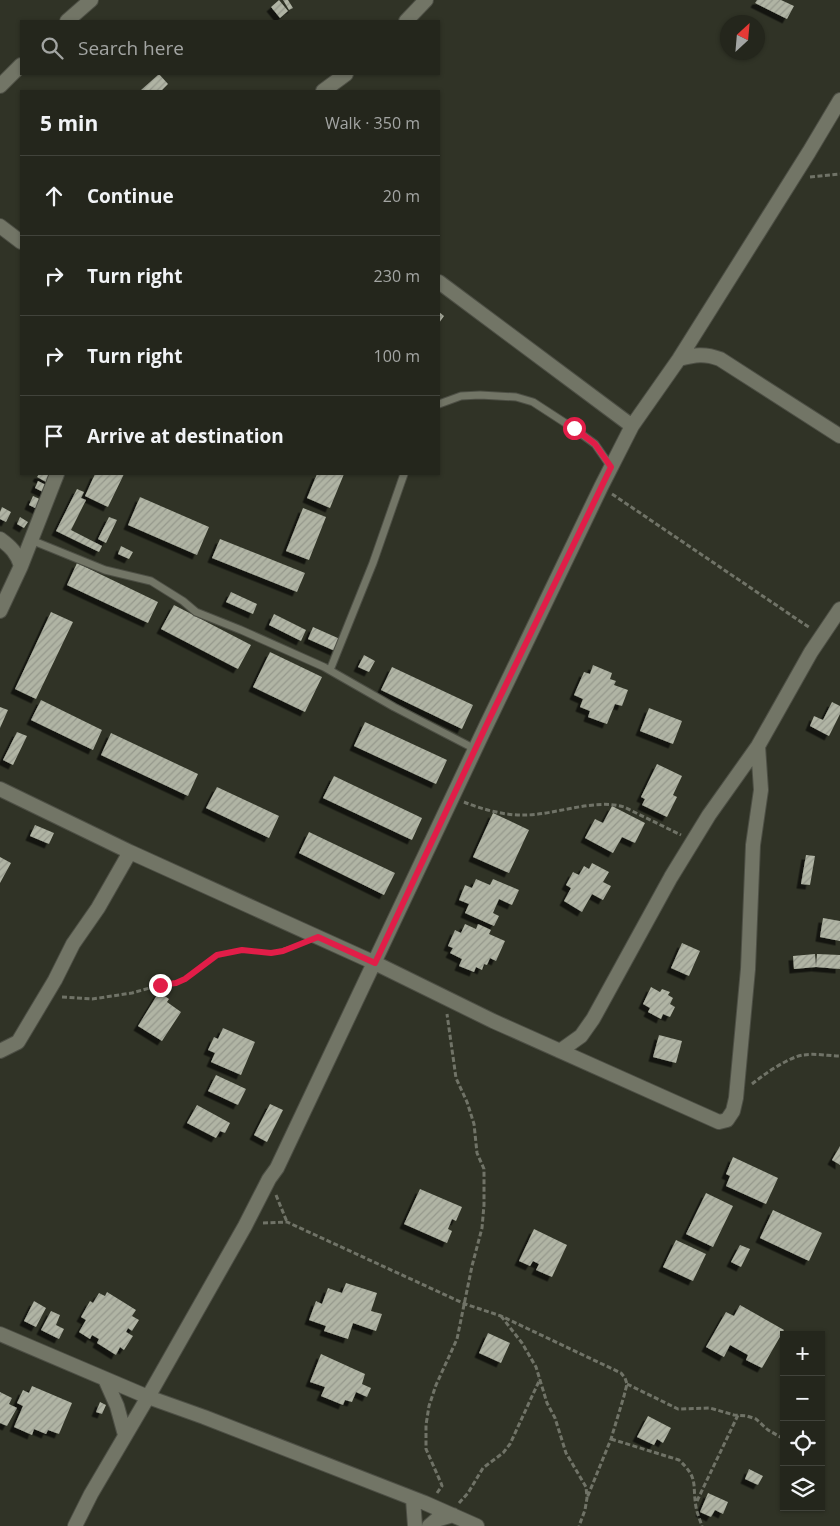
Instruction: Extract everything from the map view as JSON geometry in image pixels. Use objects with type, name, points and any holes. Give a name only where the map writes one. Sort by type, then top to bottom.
[{"type":"street","points":[[68,20],[91,0]]},
{"type":"street","points":[[407,20],[426,0]]},
{"type":"street","points":[[0,86],[20,66]]},
{"type":"street","points":[[324,90],[345,75]]},
{"type":"street","points":[[75,1526],[91,1494],[277,1168],[601,487],[632,426],[679,359],[840,100]]},
{"type":"street","points":[[0,226],[20,241]]},
{"type":"street","points":[[440,283],[632,426]]},
{"type":"street","points":[[679,359],[696,355],[708,355],[720,359],[840,436]]},
{"type":"street","points":[[0,611],[21,566],[57,475]]},
{"type":"street","points":[[0,539],[17,555],[21,566]]},
{"type":"street","points":[[560,1051],[581,1036],[593,1019],[671,877],[709,815],[758,746],[822,636],[840,610]]},
{"type":"street","points":[[0,789],[130,852],[375,963],[443,997],[719,1122],[727,1120],[733,1111],[736,1098],[748,970],[753,845],[761,790],[758,746]]},
{"type":"street","points":[[0,1051],[18,1042],[46,996],[73,944],[98,908],[130,852]]},
{"type":"street","points":[[0,1334],[148,1397],[419,1501],[477,1526]]},
{"type":"street","points":[[105,1379],[117,1406],[125,1435]]},
{"type":"street","points":[[414,1526],[419,1501]]},
{"type":"street","points":[[429,1526],[436,1520],[450,1514]]},
{"type":"lane","points":[[440,404],[460,396],[516,397],[533,402],[595,444],[611,467]]},
{"type":"lane","points":[[330,670],[373,563],[404,475]]},
{"type":"lane","points":[[31,540],[105,570],[151,581],[177,597],[196,612],[330,670],[394,707],[476,749]]},
{"type":"path","points":[[792,179],[840,174]]},
{"type":"path","points":[[601,487],[822,636]]},
{"type":"path","points":[[453,797],[480,808],[523,816],[561,811],[575,807],[614,804],[624,807],[693,841]]},
{"type":"path","points":[[46,996],[92,998],[132,993],[160,985],[176,983],[195,972],[217,955],[242,950],[277,952],[318,937]]},
{"type":"path","points":[[419,1501],[440,1490],[442,1486],[426,1448],[426,1425],[429,1406],[436,1385],[457,1339],[482,1228],[484,1169],[477,1152],[474,1124],[456,1078],[450,1024],[443,997]]},
{"type":"path","points":[[736,1098],[771,1069],[797,1057],[803,1055],[840,1056]]},
{"type":"path","points":[[269,1179],[287,1222]]},
{"type":"path","points":[[245,1226],[270,1222],[287,1222],[464,1304],[501,1316],[621,1373],[627,1384],[678,1409],[710,1408],[756,1419],[768,1430],[780,1437]]},
{"type":"path","points":[[501,1316],[522,1343],[536,1367],[566,1453],[586,1486],[587,1498]]},
{"type":"path","points":[[450,1514],[468,1493],[483,1468],[503,1453],[510,1444],[540,1378]]},
{"type":"path","points":[[579,1526],[587,1498],[611,1440],[627,1384]]},
{"type":"path","points":[[696,1501],[738,1415]]},
{"type":"path","points":[[611,1440],[679,1460],[687,1467],[694,1479],[696,1506],[702,1526]]},
{"type":"building","points":[[279,0],[288,11],[280,18],[271,7]]},
{"type":"building","points":[[283,0],[288,0],[293,8],[289,10]]},
{"type":"building","points":[[757,0],[781,0],[794,6],[787,19],[755,3]]},
{"type":"building","points":[[158,75],[168,84],[162,90],[141,90]]},
{"type":"building","points":[[440,313],[444,316],[440,322]]},
{"type":"building","points":[[38,475],[52,475],[48,483],[37,477]]},
{"type":"building","points":[[95,475],[124,475],[108,507],[85,496]]},
{"type":"building","points":[[317,475],[344,475],[330,508],[307,498]]},
{"type":"building","points":[[38,481],[48,486],[45,493],[35,488]]},
{"type":"building","points":[[77,489],[84,492],[81,498],[86,500],[71,530],[102,546],[99,552],[56,531]]},
{"type":"building","points":[[33,496],[44,501],[39,510],[29,505]]},
{"type":"building","points":[[140,497],[209,527],[197,555],[128,525]]},
{"type":"building","points":[[2,507],[11,512],[6,522],[0,519]]},
{"type":"building","points":[[303,508],[326,517],[309,560],[286,551]]},
{"type":"building","points":[[20,517],[28,522],[24,528],[17,524]]},
{"type":"building","points":[[109,517],[117,520],[106,543],[98,539]]},
{"type":"building","points":[[220,539],[305,573],[297,592],[212,558]]},
{"type":"building","points":[[121,546],[133,552],[129,559],[118,554]]},
{"type":"building","points":[[77,563],[158,602],[148,623],[67,585]]},
{"type":"building","points":[[231,592],[257,604],[253,614],[226,602]]},
{"type":"building","points":[[174,605],[251,645],[238,669],[161,629]]},
{"type":"building","points":[[51,612],[73,622],[36,699],[15,689]]},
{"type":"building","points":[[274,614],[306,630],[301,641],[269,625]]},
{"type":"building","points":[[313,627],[340,639],[335,651],[308,639]]},
{"type":"building","points":[[270,652],[322,677],[305,712],[253,687]]},
{"type":"building","points":[[364,655],[375,661],[369,672],[358,667]]},
{"type":"building","points":[[593,665],[612,673],[610,679],[616,681],[614,685],[628,690],[622,706],[615,704],[607,724],[588,717],[590,711],[580,707],[583,699],[574,695],[584,672],[590,674]]},
{"type":"building","points":[[392,667],[473,705],[462,729],[381,690]]},
{"type":"building","points":[[41,700],[102,730],[93,750],[31,720]]},
{"type":"building","points":[[832,702],[840,706],[840,714],[829,736],[810,726],[814,716],[823,720]]},
{"type":"building","points":[[0,707],[8,710],[0,728]]},
{"type":"building","points":[[649,708],[682,721],[673,744],[640,731]]},
{"type":"building","points":[[365,722],[447,760],[436,784],[354,746]]},
{"type":"building","points":[[17,732],[27,736],[13,765],[3,760]]},
{"type":"building","points":[[111,733],[198,774],[188,796],[101,755]]},
{"type":"building","points":[[657,764],[682,776],[673,795],[677,797],[667,817],[642,805],[645,799],[641,797]]},
{"type":"building","points":[[334,776],[422,818],[412,840],[323,798]]},
{"type":"building","points":[[217,787],[279,816],[269,838],[206,808]]},
{"type":"building","points":[[612,806],[645,823],[635,843],[622,837],[613,853],[585,838],[595,819],[603,823]]},
{"type":"building","points":[[493,813],[529,830],[509,873],[473,857]]},
{"type":"building","points":[[35,825],[54,833],[49,844],[30,836]]},
{"type":"building","points":[[309,832],[395,873],[384,895],[299,853]]},
{"type":"building","points":[[806,855],[815,856],[810,885],[801,884]]},
{"type":"building","points":[[0,857],[11,863],[0,883]]},
{"type":"building","points":[[592,863],[609,872],[603,882],[611,886],[603,900],[592,894],[582,912],[564,901],[571,888],[566,885],[573,872],[579,875],[584,866],[589,869]]},
{"type":"building","points":[[476,879],[490,885],[493,879],[519,890],[512,905],[499,899],[493,913],[499,916],[494,926],[465,913],[469,904],[459,900],[465,885],[472,888]]},
{"type":"building","points":[[823,918],[840,921],[840,941],[820,937]]},
{"type":"building","points":[[465,924],[476,929],[478,924],[491,930],[489,934],[505,941],[496,961],[490,958],[487,965],[484,964],[482,970],[476,967],[474,972],[459,966],[462,959],[450,953],[453,948],[448,946],[455,930],[461,933]]},
{"type":"building","points":[[682,943],[700,951],[689,976],[671,968]]},
{"type":"building","points":[[815,954],[816,967],[794,969],[793,956]]},
{"type":"building","points":[[817,954],[840,955],[840,969],[816,967]]},
{"type":"building","points":[[651,987],[660,992],[662,989],[670,992],[668,995],[673,998],[670,1004],[675,1007],[670,1017],[663,1014],[661,1019],[648,1012],[650,1008],[643,1004]]},
{"type":"building","points":[[159,992],[169,999],[167,1002],[181,1012],[162,1041],[138,1026]]},
{"type":"building","points":[[223,1028],[255,1042],[241,1075],[211,1062],[215,1053],[208,1050],[214,1037],[218,1039]]},
{"type":"building","points":[[659,1035],[682,1041],[676,1063],[653,1057]]},
{"type":"building","points":[[216,1075],[246,1089],[238,1105],[208,1091]]},
{"type":"building","points":[[270,1104],[283,1110],[267,1142],[254,1135]]},
{"type":"building","points":[[197,1105],[230,1123],[225,1133],[220,1131],[216,1138],[187,1123]]},
{"type":"building","points":[[840,1146],[840,1165],[832,1160]]},
{"type":"building","points":[[733,1157],[778,1178],[766,1204],[726,1186],[730,1176],[726,1174]]},
{"type":"building","points":[[420,1189],[462,1207],[456,1221],[452,1219],[448,1229],[452,1231],[447,1243],[404,1224]]},
{"type":"building","points":[[706,1193],[733,1206],[713,1247],[686,1234]]},
{"type":"building","points":[[773,1210],[822,1233],[809,1261],[760,1238]]},
{"type":"building","points":[[534,1229],[567,1245],[552,1277],[536,1270],[539,1264],[533,1261],[530,1266],[519,1261]]},
{"type":"building","points":[[676,1240],[706,1254],[693,1281],[663,1267]]},
{"type":"building","points":[[740,1245],[750,1249],[741,1267],[731,1262]]},
{"type":"building","points":[[346,1283],[377,1293],[371,1311],[382,1314],[376,1331],[353,1323],[348,1339],[324,1331],[326,1326],[309,1320],[316,1301],[322,1304],[328,1288],[342,1293]]},
{"type":"building","points":[[107,1292],[136,1310],[132,1316],[139,1320],[132,1331],[128,1328],[126,1332],[133,1336],[124,1350],[120,1347],[116,1355],[97,1343],[99,1339],[92,1335],[90,1339],[79,1332],[86,1320],[81,1317],[90,1301],[93,1303],[99,1293],[105,1296]]},
{"type":"building","points":[[34,1301],[46,1308],[36,1327],[24,1321]]},
{"type":"building","points":[[740,1305],[784,1330],[780,1331],[780,1337],[762,1368],[746,1360],[748,1355],[730,1345],[724,1357],[706,1347],[726,1312],[734,1316]]},
{"type":"building","points":[[51,1311],[60,1315],[56,1325],[64,1329],[59,1339],[41,1330]]},
{"type":"building","points":[[488,1333],[510,1343],[501,1363],[479,1353]]},
{"type":"building","points":[[321,1354],[365,1374],[362,1384],[371,1388],[367,1397],[356,1392],[352,1402],[345,1400],[343,1405],[321,1396],[325,1387],[310,1382]]},
{"type":"building","points":[[32,1386],[72,1403],[59,1434],[48,1430],[46,1434],[34,1429],[32,1435],[14,1427],[23,1406],[17,1403],[23,1390],[29,1393]]},
{"type":"building","points":[[0,1392],[12,1398],[9,1404],[17,1408],[7,1426],[0,1423]]},
{"type":"building","points":[[100,1402],[106,1405],[102,1414],[96,1412]]},
{"type":"building","points":[[648,1416],[671,1428],[663,1443],[657,1439],[654,1445],[637,1437]]},
{"type":"building","points":[[749,1469],[763,1476],[758,1485],[745,1479]]},
{"type":"building","points":[[708,1493],[728,1502],[723,1514],[715,1510],[711,1517],[700,1512]]},
{"type":"route","points":[[160,985],[176,983],[185,979],[217,955],[242,950],[271,953],[283,951],[318,937],[375,963],[486,726],[611,467],[595,444],[574,428]]}]
